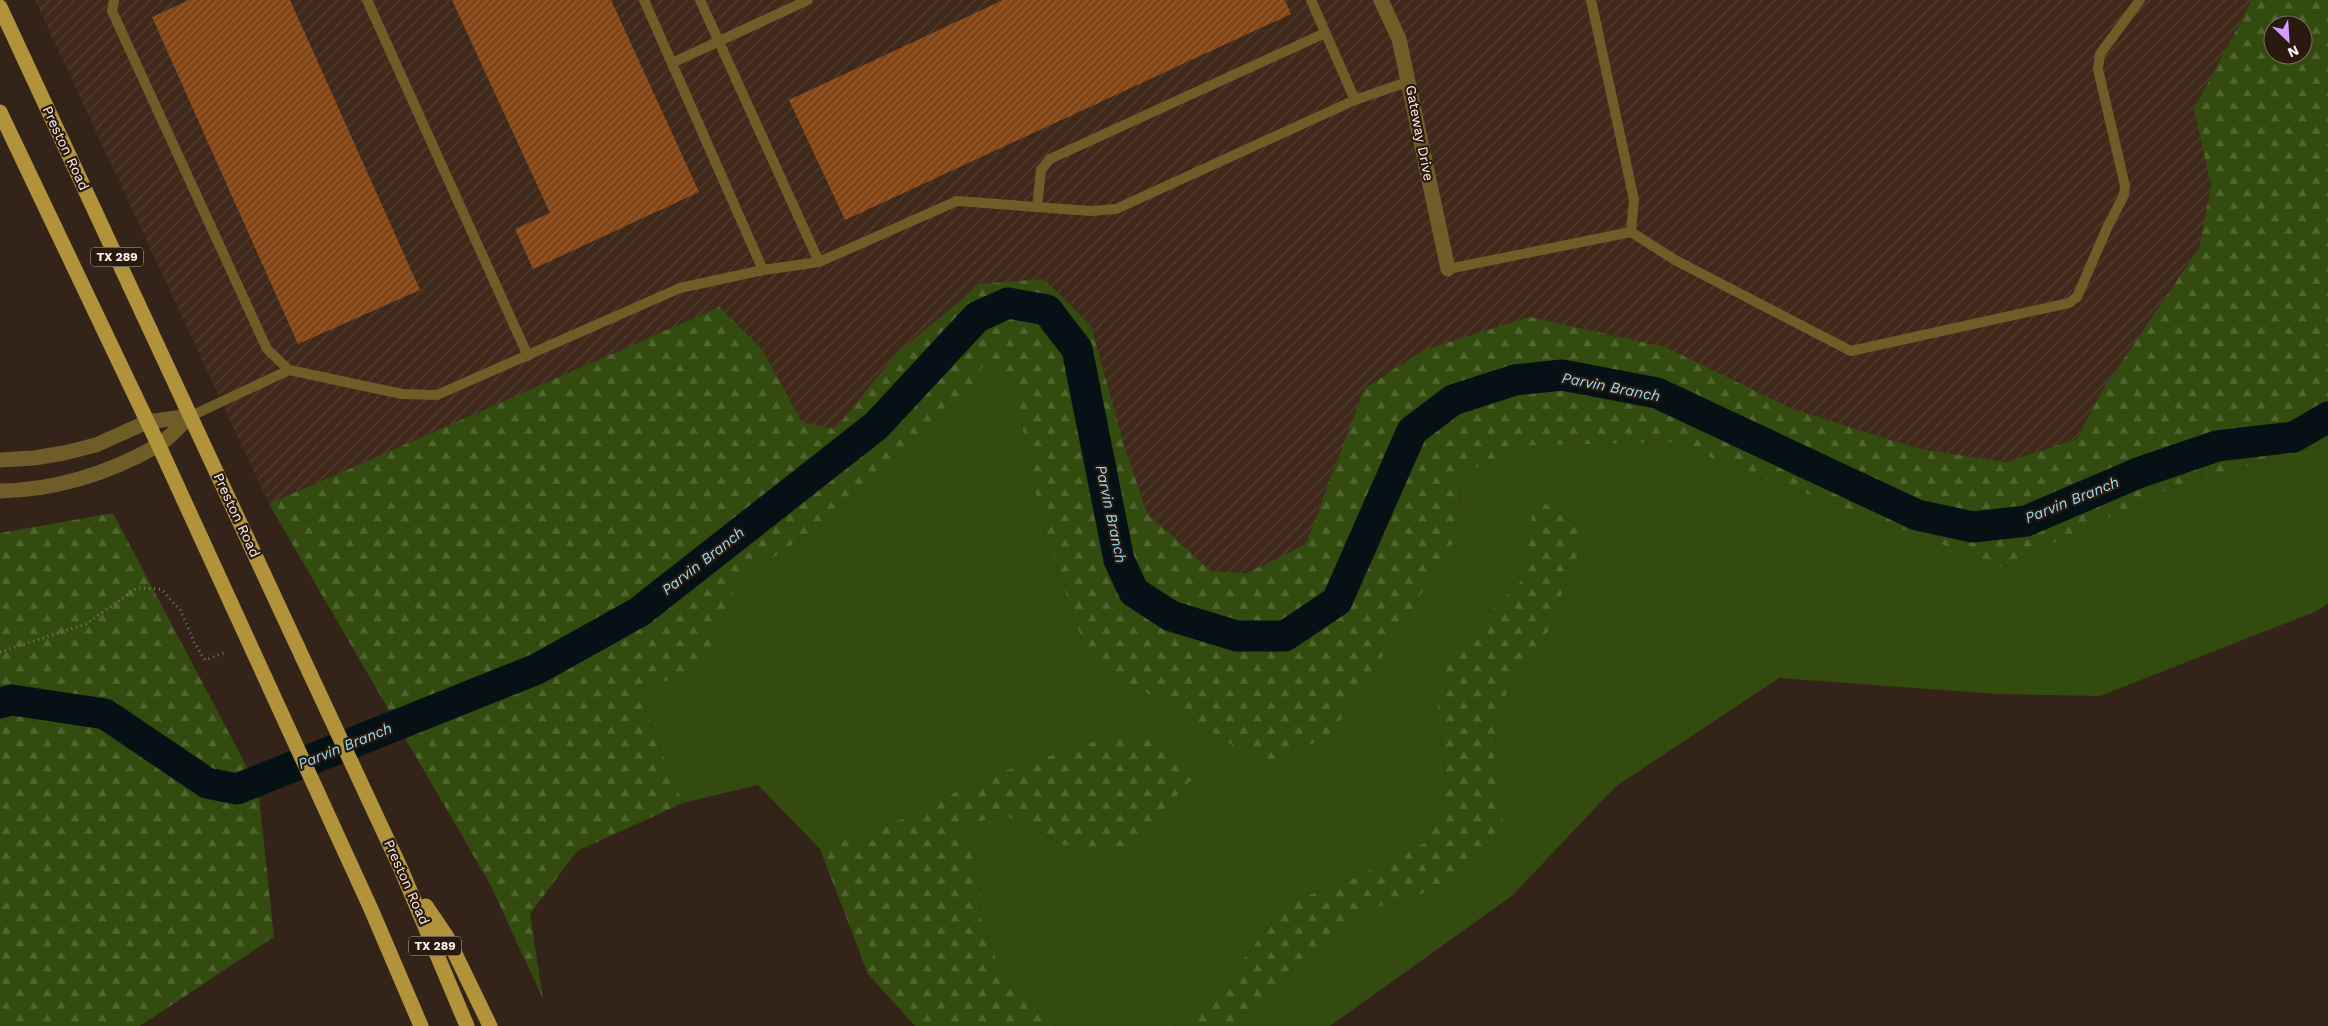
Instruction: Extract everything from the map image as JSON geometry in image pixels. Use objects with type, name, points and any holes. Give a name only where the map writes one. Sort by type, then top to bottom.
[{"type":"main road","name":"Preston Road","points":[[0,6],[360,779],[468,1026]]},
{"type":"main road","name":"TX 289","points":[[0,112],[147,422],[320,796],[421,1026]]},
{"type":"main road","points":[[400,867],[447,937],[490,1026]]},
{"type":"main road","points":[[371,909],[412,1026]]},
{"type":"street","name":"Gateway Drive","points":[[1381,0],[1400,39],[1448,269]]},
{"type":"street","points":[[0,460],[34,458],[96,446],[147,422],[191,416]]},
{"type":"street","points":[[0,491],[63,484],[100,472],[158,446],[191,416]]},
{"type":"lane","points":[[114,0],[112,11],[268,350],[290,370],[402,394],[437,395],[680,288],[763,270],[819,262],[957,201],[1091,212],[1116,209],[1355,100],[1410,81]]},
{"type":"lane","points":[[367,0],[528,356]]},
{"type":"lane","points":[[644,0],[763,270]]},
{"type":"lane","points":[[700,0],[819,262]]},
{"type":"lane","points":[[672,62],[808,0]]},
{"type":"lane","points":[[1312,0],[1355,100]]},
{"type":"lane","points":[[1591,0],[1634,200],[1632,232]]},
{"type":"lane","points":[[1448,269],[1632,232],[1674,260],[1851,351],[2069,303],[2077,297],[2107,228],[2124,195],[2125,186],[2098,68],[2100,54],[2140,0]]},
{"type":"lane","points":[[1037,207],[1041,170],[1050,158],[1326,33]]},
{"type":"lane","points":[[191,416],[290,370]]},
{"type":"path","points":[[0,652],[86,624],[137,588],[162,589],[181,611],[194,642],[205,660],[226,652]]},
{"type":"shaded area","points":[[35,0],[2252,0],[2194,109],[2211,186],[2199,248],[2103,389],[2077,439],[2006,462],[1920,449],[1790,408],[1365,389],[1306,544],[1247,573],[1211,571],[1147,513],[1124,445],[896,354],[835,429],[802,422],[761,348],[719,307],[269,504]]},
{"type":"green space","points":[[2252,0],[2328,0],[2328,443],[2172,488],[2002,567],[1670,442],[1518,446],[1460,476],[1461,530],[1381,659],[1329,737],[1261,764],[1174,707],[1090,664],[1041,519],[1012,375],[983,365],[959,409],[848,508],[738,581],[701,675],[636,686],[683,803],[577,851],[530,914],[543,999],[490,884],[269,504],[719,307],[761,348],[802,422],[835,429],[896,354],[980,284],[1044,279],[1091,326],[1124,445],[1147,513],[1211,571],[1247,573],[1306,544],[1364,389],[1424,350],[1529,317],[1665,347],[1790,408],[1920,449],[2006,462],[2077,439],[2103,389],[2199,248],[2211,186],[2194,109]]},
{"type":"green space","points":[[983,365],[1012,375],[1041,519],[1090,664],[1174,707],[1329,737],[1381,659],[1461,530],[1460,476],[1518,446],[1670,442],[2002,567],[2172,488],[2328,443],[2328,603],[2317,611],[2100,696],[1997,694],[1779,678],[1615,787],[1513,895],[1330,1026],[1241,1026],[1294,967],[1351,914],[1450,885],[1506,834],[1493,765],[1499,705],[1549,630],[1569,574],[1589,533],[1534,496],[1524,578],[1448,653],[1437,701],[1446,788],[1428,841],[1354,878],[1288,903],[1234,971],[1175,1026],[1056,1026],[1004,980],[981,918],[978,861],[955,830],[1003,814],[1064,845],[1196,774],[905,818],[820,849],[758,785],[683,803],[636,686],[701,675],[738,581],[848,508],[959,409]]},
{"type":"green space","points":[[1534,496],[1589,533],[1569,574],[1549,630],[1499,705],[1493,765],[1506,834],[1450,885],[1351,915],[1294,967],[1241,1026],[1175,1026],[1234,971],[1288,903],[1354,878],[1428,841],[1446,788],[1437,701],[1448,653],[1524,578]]},
{"type":"green space","points":[[113,513],[258,788],[274,937],[140,1026],[0,1026],[0,533]]},
{"type":"green space","points":[[1102,739],[1161,740],[1197,774],[1125,851],[1064,845],[1003,814],[955,830],[978,861],[981,918],[1004,980],[1056,1026],[915,1026],[868,974],[820,849],[905,818],[986,777]]},
{"type":"building","points":[[189,0],[290,0],[420,290],[298,344],[152,17]]},
{"type":"building","points":[[452,0],[611,0],[699,192],[533,269],[515,229],[550,213]]},
{"type":"building","points":[[1003,0],[1285,0],[1291,14],[845,220],[789,100]]},
{"type":"waterway","name":"Parvin Branch","points":[[0,703],[12,700],[105,714],[207,783],[237,789],[537,669],[639,612],[877,425],[977,317],[1008,303],[1047,310],[1077,349],[1119,560],[1134,592],[1171,616],[1237,636],[1285,636],[1337,601],[1412,431],[1453,400],[1515,380],[1562,375],[1657,393],[1917,515],[1973,527],[2026,521],[2138,473],[2217,446],[2294,437],[2328,417]]}]
